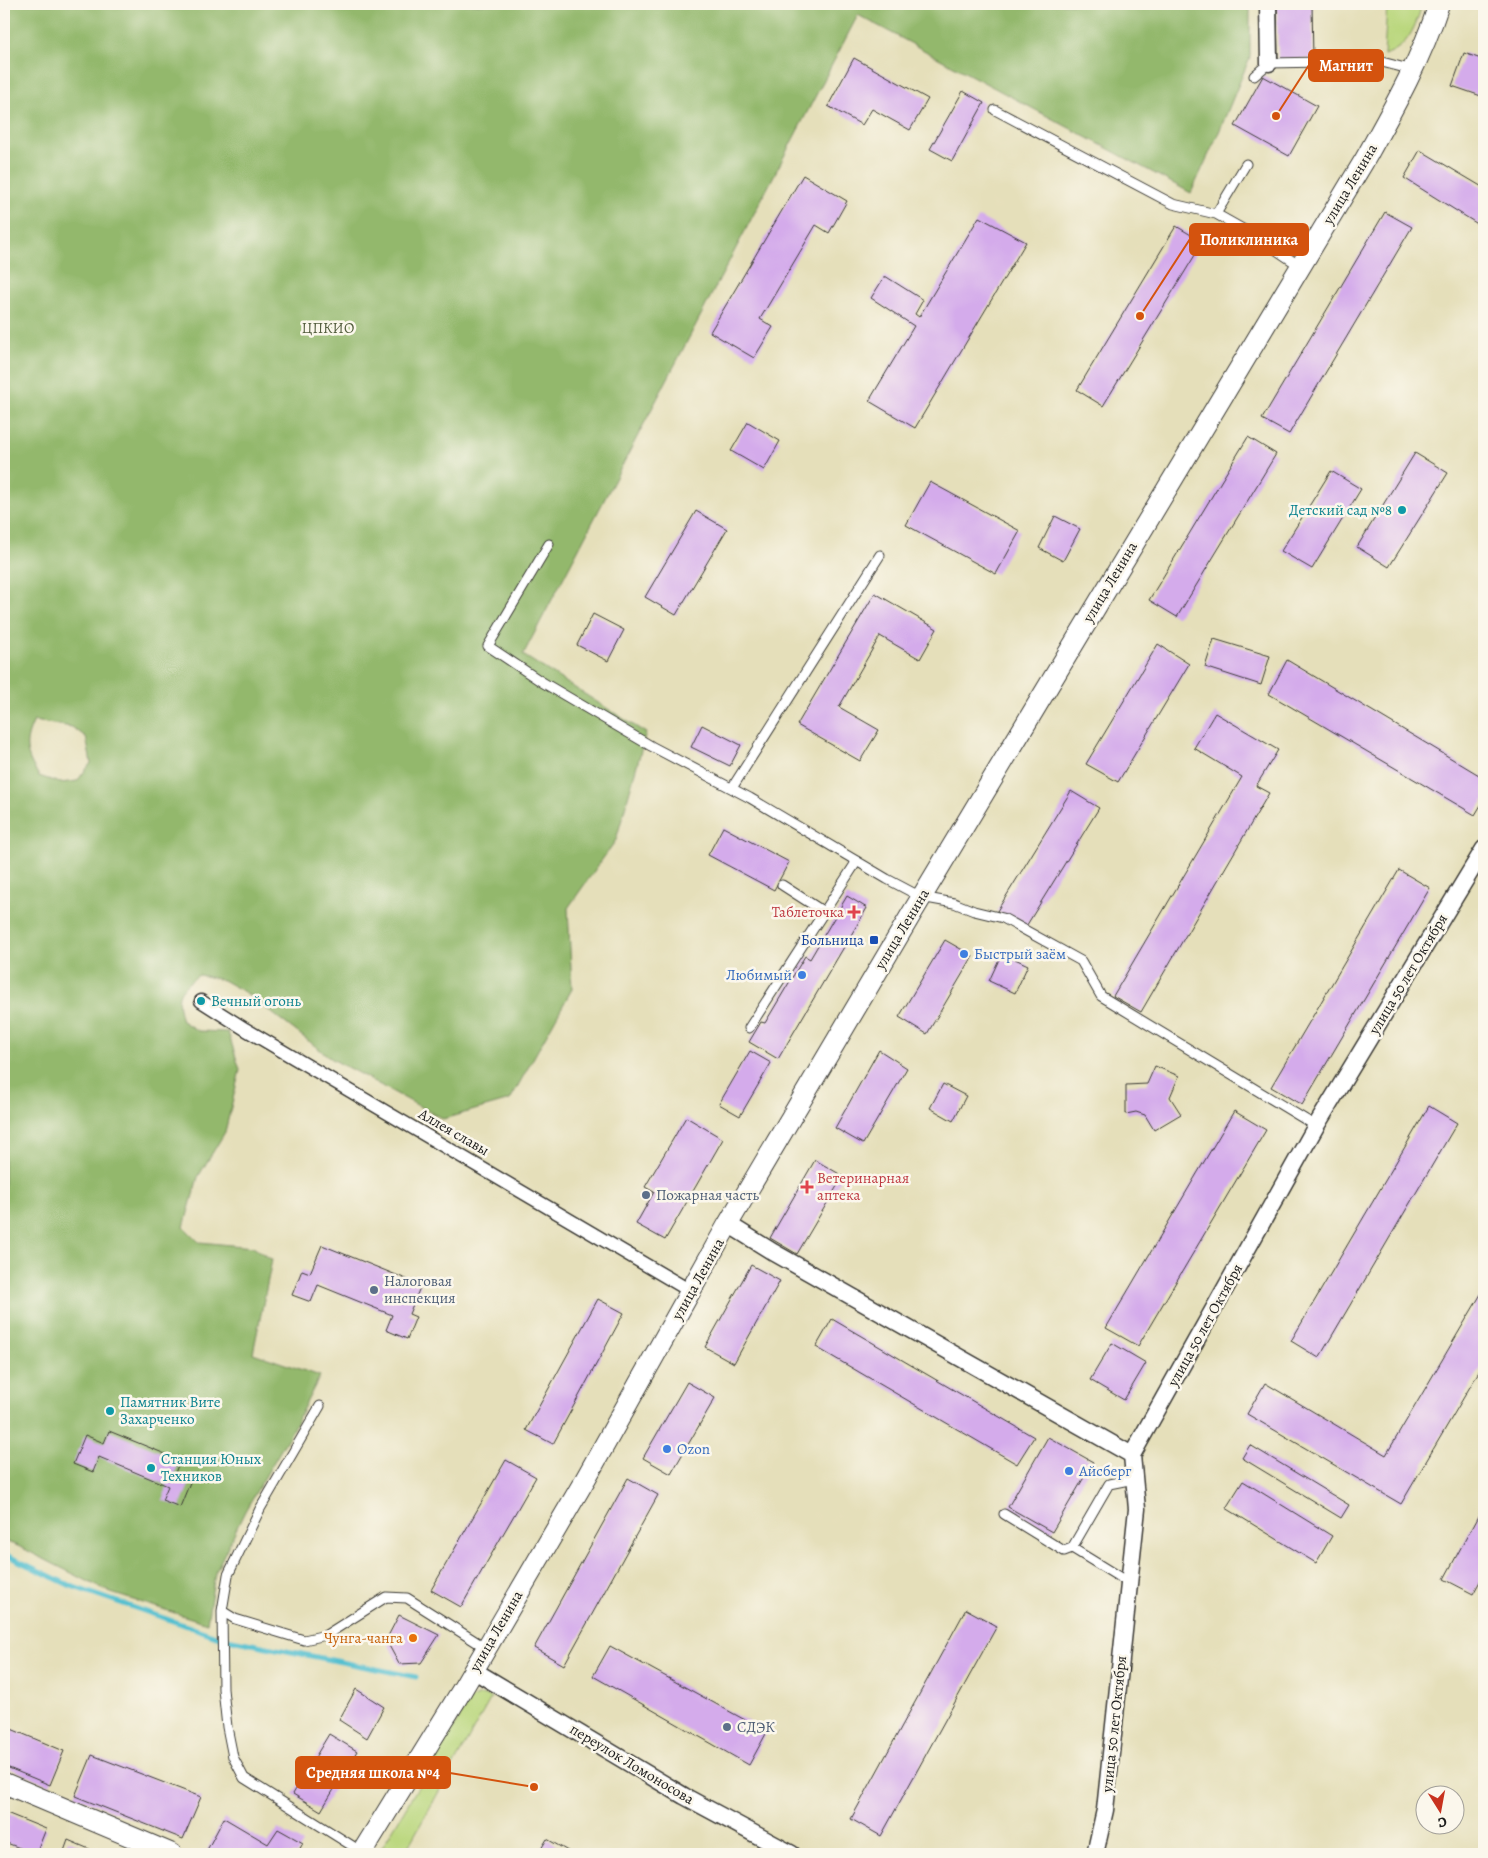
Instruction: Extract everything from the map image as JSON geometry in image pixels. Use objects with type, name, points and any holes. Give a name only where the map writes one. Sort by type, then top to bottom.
[{"type":"street","points":[[1268,4],[1269,63]]},
{"type":"street","name":"улица Ленина","points":[[362,1853],[486,1648],[692,1292],[728,1224],[921,897],[1364,161],[1414,70],[1428,38],[1439,4]]},
{"type":"street","name":"улица 50 лет Октября","points":[[1095,1854],[1105,1810],[1137,1509],[1132,1455],[1316,1126],[1484,849]]},
{"type":"street","name":"Аллея славы","points":[[201,1001],[245,1029],[692,1292]]},
{"type":"street","points":[[728,1224],[773,1252],[1132,1455]]},
{"type":"street","name":"переулок Ломоносова","points":[[473,1670],[684,1796],[792,1854]]},
{"type":"street","points":[[4,1783],[172,1854]]},
{"type":"lane","points":[[1254,76],[1269,63],[1378,61],[1414,70]]},
{"type":"lane","points":[[995,110],[1173,204],[1216,214],[1257,237],[1300,266]]},
{"type":"lane","points":[[1216,214],[1246,164]]},
{"type":"lane","points":[[548,544],[488,646],[542,682],[634,736],[732,788],[921,897],[954,902],[974,911],[1004,918],[1081,960],[1101,996],[1316,1126]]},
{"type":"lane","points":[[732,788],[880,555]]},
{"type":"lane","points":[[749,1028],[857,861]]},
{"type":"lane","points":[[782,885],[824,912]]},
{"type":"lane","points":[[320,1406],[260,1510],[228,1575],[222,1612],[223,1690],[227,1727],[233,1757],[244,1778],[362,1853]]},
{"type":"lane","points":[[1004,1514],[1064,1551],[1072,1548],[1109,1484],[1134,1479]]},
{"type":"lane","points":[[1072,1548],[1129,1582]]},
{"type":"lane","points":[[222,1612],[304,1640],[326,1635],[386,1597],[407,1598],[486,1648]]},
{"type":"green space","name":"ЦПКИО","points":[[4,4],[1250,4],[1250,57],[1191,193],[858,15],[523,655],[646,733],[616,840],[568,908],[572,989],[510,1100],[443,1119],[332,1059],[246,993],[223,980],[199,975],[186,985],[179,999],[182,1021],[198,1031],[228,1032],[240,1070],[225,1132],[198,1177],[184,1227],[199,1242],[253,1247],[272,1260],[253,1353],[320,1376],[289,1436],[245,1511],[215,1573],[207,1623],[111,1593],[18,1546],[4,1541]],"holes":[[[34,721],[72,727],[86,737],[91,763],[77,781],[60,783],[39,776],[27,750],[28,737]]]},
{"type":"green space","points":[[1387,4],[1422,4],[1414,28],[1405,42],[1392,52],[1384,55]]},
{"type":"green space","points":[[485,1695],[491,1698],[404,1854],[378,1854],[470,1700],[477,1696]]},
{"type":"building","points":[[1277,4],[1312,4],[1313,59],[1278,59]]},
{"type":"building","points":[[1464,53],[1484,60],[1484,97],[1452,86]]},
{"type":"building","points":[[854,58],[928,99],[910,130],[872,109],[862,125],[828,106]]},
{"type":"building","points":[[1263,76],[1317,106],[1289,156],[1235,126]]},
{"type":"building","points":[[963,91],[984,103],[952,161],[930,149]]},
{"type":"building","points":[[1420,150],[1484,188],[1484,228],[1404,178]]},
{"type":"building","points":[[803,175],[847,201],[829,233],[816,225],[760,319],[773,327],[754,358],[710,332]]},
{"type":"building","points":[[1385,212],[1412,227],[1289,434],[1262,419]]},
{"type":"building","points":[[979,217],[1026,242],[915,428],[869,401],[914,326],[871,298],[885,276],[923,300],[915,314],[919,317]]},
{"type":"building","points":[[1176,226],[1203,242],[1103,406],[1077,390]]},
{"type":"building","points":[[748,422],[780,441],[764,470],[731,451]]},
{"type":"building","points":[[1248,437],[1276,454],[1177,617],[1149,600]]},
{"type":"building","name":"Детский сад №8","points":[[1415,453],[1448,473],[1389,567],[1357,547]]},
{"type":"building","name":"Детский сад №8","points":[[1331,471],[1361,489],[1312,569],[1281,551]]},
{"type":"building","points":[[930,482],[1020,531],[996,574],[906,525]]},
{"type":"building","points":[[696,511],[727,529],[676,615],[645,597]]},
{"type":"building","points":[[1055,516],[1080,529],[1063,561],[1039,548]]},
{"type":"building","points":[[875,593],[937,629],[920,659],[880,636],[839,707],[879,730],[860,761],[797,725]]},
{"type":"building","points":[[593,614],[624,630],[608,661],[577,645]]},
{"type":"building","points":[[1214,639],[1270,656],[1261,685],[1205,667]]},
{"type":"building","points":[[1158,644],[1189,664],[1118,782],[1086,764]]},
{"type":"building","points":[[1287,660],[1484,778],[1484,800],[1475,815],[1269,694]]},
{"type":"building","points":[[1215,713],[1278,750],[1256,786],[1269,793],[1141,1012],[1113,996],[1242,777],[1194,748]]},
{"type":"building","points":[[702,725],[741,745],[730,766],[691,747]]},
{"type":"building","points":[[1071,791],[1099,808],[1025,928],[997,911]]},
{"type":"building","points":[[723,827],[789,862],[774,890],[708,855]]},
{"type":"building","points":[[1399,870],[1430,888],[1302,1105],[1271,1087]]},
{"type":"building","points":[[847,896],[867,908],[778,1059],[749,1042],[761,1022],[765,1023],[805,956],[810,959]]},
{"type":"building","points":[[945,940],[973,956],[927,1034],[899,1017]]},
{"type":"building","points":[[1002,953],[1028,965],[1015,993],[989,981]]},
{"type":"building","points":[[879,1050],[907,1068],[863,1144],[835,1128]]},
{"type":"building","points":[[750,1051],[771,1063],[740,1116],[719,1104]]},
{"type":"building","points":[[1155,1066],[1179,1076],[1170,1097],[1181,1114],[1154,1130],[1145,1115],[1136,1112],[1126,1114],[1126,1085],[1147,1084]]},
{"type":"building","points":[[943,1084],[966,1096],[953,1121],[930,1108]]},
{"type":"building","points":[[1429,1106],[1457,1123],[1319,1358],[1291,1341]]},
{"type":"building","points":[[1234,1111],[1266,1130],[1138,1346],[1106,1328]]},
{"type":"building","points":[[686,1117],[723,1139],[665,1240],[636,1224],[654,1192],[645,1187]]},
{"type":"building","points":[[815,1160],[843,1176],[797,1254],[770,1238]]},
{"type":"building","name":"Налоговая инспекция","points":[[322,1245],[421,1285],[409,1314],[416,1317],[407,1339],[386,1330],[392,1315],[318,1285],[311,1302],[292,1295],[302,1270],[310,1273]]},
{"type":"building","points":[[751,1265],[780,1281],[734,1363],[705,1347]]},
{"type":"building","points":[[1484,1289],[1484,1363],[1401,1504],[1247,1414],[1265,1383],[1386,1455]]},
{"type":"building","points":[[598,1299],[624,1313],[553,1444],[526,1430]]},
{"type":"building","points":[[832,1319],[1034,1437],[1017,1464],[816,1347]]},
{"type":"building","points":[[1112,1343],[1146,1363],[1124,1400],[1090,1380]]},
{"type":"building","points":[[687,1382],[715,1398],[671,1474],[643,1458]]},
{"type":"building","name":"Станция Юных Техников","points":[[109,1431],[180,1460],[175,1473],[191,1480],[180,1507],[162,1500],[168,1486],[99,1457],[93,1472],[73,1464],[85,1435],[104,1443]]},
{"type":"building","points":[[1048,1437],[1093,1462],[1052,1532],[1008,1507]]},
{"type":"building","points":[[1250,1445],[1349,1505],[1341,1518],[1242,1458]]},
{"type":"building","points":[[506,1460],[536,1477],[461,1607],[431,1590]]},
{"type":"building","points":[[628,1478],[658,1495],[564,1665],[534,1648]]},
{"type":"building","points":[[1243,1481],[1332,1536],[1316,1563],[1226,1508]]},
{"type":"building","points":[[1484,1505],[1484,1574],[1473,1594],[1444,1579]]},
{"type":"building","points":[[966,1609],[997,1626],[881,1836],[851,1819]]},
{"type":"building","name":"Чунга-чанга","points":[[399,1615],[439,1635],[421,1663],[399,1664],[386,1640]]},
{"type":"building","points":[[610,1646],[767,1732],[749,1765],[593,1676]]},
{"type":"building","points":[[356,1689],[384,1707],[367,1738],[339,1720]]},
{"type":"building","points":[[4,1726],[64,1751],[50,1785],[4,1766]]},
{"type":"building","points":[[329,1734],[357,1751],[321,1811],[293,1794]]},
{"type":"building","points":[[92,1755],[201,1797],[183,1839],[75,1796]]},
{"type":"building","points":[[4,1812],[46,1829],[36,1854],[4,1842]]},
{"type":"building","points":[[224,1818],[268,1844],[278,1829],[303,1843],[297,1854],[214,1854],[207,1850]]},
{"type":"building","points":[[547,1839],[573,1854],[538,1854]]},
{"type":"building","points":[[68,1840],[101,1854],[63,1854]]},
{"type":"waterway","points":[[4,1554],[71,1586],[222,1638],[416,1677]]},
{"type":"place","name":"Магнит","points":[[1276,116]]},
{"type":"place","name":"Поликлиника","points":[[1140,316]]},
{"type":"place","name":"Детский сад №8","points":[[1402,510]]},
{"type":"place","name":"Таблеточка","points":[[854,912]]},
{"type":"place","name":"Больница","points":[[874,940]]},
{"type":"place","name":"Быстрый заём","points":[[964,954]]},
{"type":"place","name":"Любимый","points":[[802,975]]},
{"type":"place","name":"Вечный огонь","points":[[201,1001]]},
{"type":"place","name":"Ветеринарная аптека","points":[[807,1187]]},
{"type":"place","name":"Пожарная часть","points":[[646,1195]]},
{"type":"place","name":"Налоговая инспекция","points":[[374,1290]]},
{"type":"place","name":"Памятник Вите Захарченко","points":[[110,1411]]},
{"type":"place","name":"Ozon","points":[[667,1449]]},
{"type":"place","name":"Станция Юных Техников","points":[[151,1468]]},
{"type":"place","name":"Айсберг","points":[[1069,1471]]},
{"type":"place","name":"Чунга-чанга","points":[[413,1638]]},
{"type":"place","name":"СДЭК","points":[[727,1727]]},
{"type":"place","name":"Средняя школа №4","points":[[534,1787]]}]
